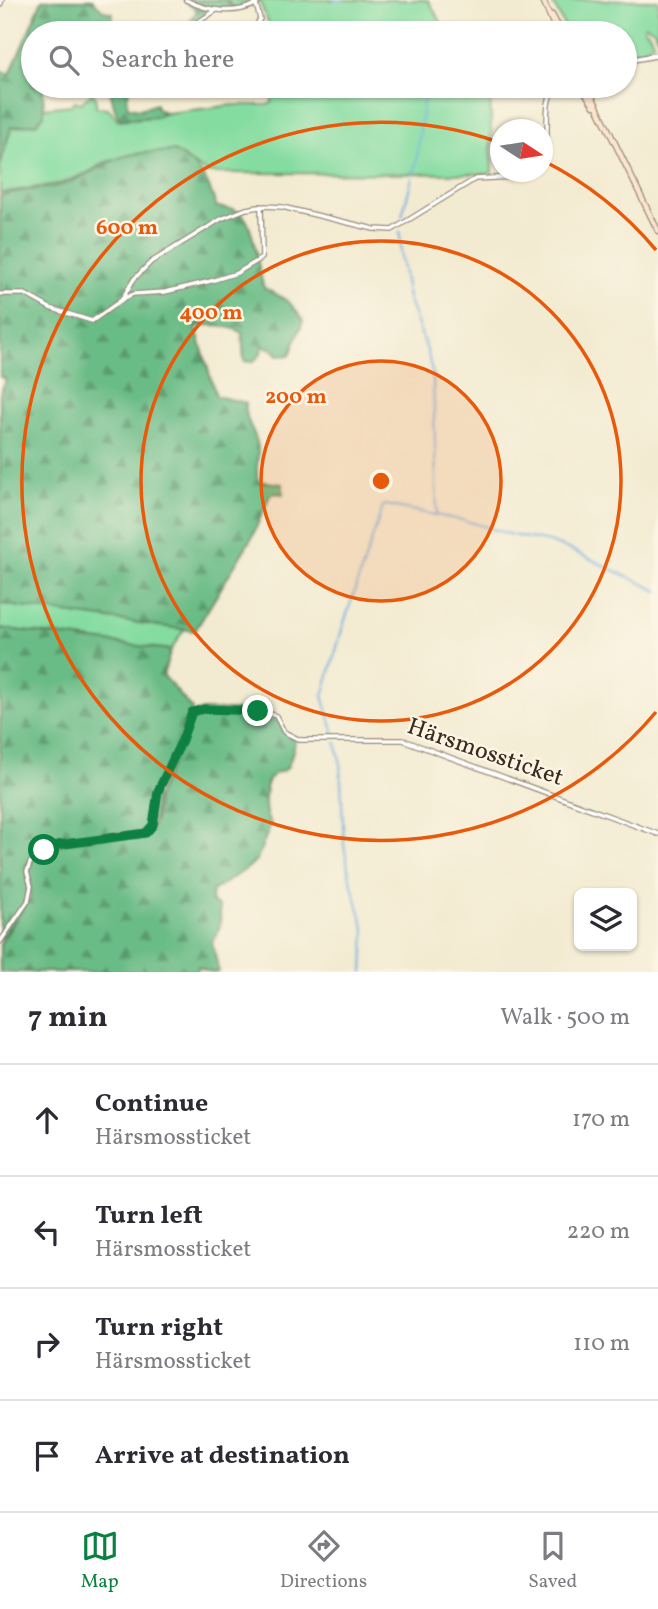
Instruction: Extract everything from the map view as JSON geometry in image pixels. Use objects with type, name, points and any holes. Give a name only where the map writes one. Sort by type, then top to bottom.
[{"type":"main road","points":[[543,0],[553,21]]},
{"type":"main road","points":[[589,98],[600,115]]},
{"type":"main road","points":[[592,98],[658,230]]},
{"type":"street","points":[[186,0],[215,11],[250,8],[258,2]]},
{"type":"street","points":[[258,2],[259,21]]},
{"type":"street","points":[[201,21],[215,11]]},
{"type":"street","points":[[637,59],[658,55]]},
{"type":"street","points":[[548,119],[549,98]]},
{"type":"street","points":[[122,299],[134,279],[157,258],[221,219],[246,209],[261,206],[293,208],[374,229],[392,230],[475,178],[490,178]]},
{"type":"street","points":[[0,294],[24,294],[50,308],[88,321],[100,317],[122,299],[138,293],[165,292],[211,281],[250,267],[262,258],[261,206]]},
{"type":"street","name":"Härsmossticket","points":[[0,942],[28,901],[31,886],[27,872],[30,863],[39,853],[57,845],[119,835],[137,836],[150,830],[155,820],[158,791],[182,740],[189,716],[199,709],[268,712],[278,719],[284,732],[300,740],[403,740],[658,834]]},
{"type":"green space","points":[[42,0],[92,0],[104,11],[113,13],[112,21],[33,21]]},
{"type":"green space","points":[[184,0],[226,0],[233,7],[209,9],[196,21],[190,21],[197,11]]},
{"type":"green space","points":[[226,0],[428,0],[440,21],[268,21],[260,3],[256,1],[248,6],[233,7]]},
{"type":"green space","points":[[551,0],[658,0],[658,38],[654,30],[645,25],[644,29],[654,43],[642,50],[637,51],[637,21],[562,21]]},
{"type":"green space","points":[[21,49],[21,98],[43,98],[44,115],[37,123],[11,127],[0,166],[0,70],[10,74]]},
{"type":"green space","points":[[86,98],[96,98],[96,107],[108,108],[118,120],[234,105],[272,103],[272,98],[490,98],[490,173],[208,173],[174,151],[133,154],[105,162],[62,183],[0,193],[0,166],[11,128],[37,123],[44,108],[71,105],[75,101],[81,103]]},
{"type":"green space","points":[[112,98],[127,98],[128,107],[140,109],[156,104],[157,109],[167,113],[155,117],[120,119]]},
{"type":"green space","points":[[174,151],[201,173],[216,206],[242,214],[253,238],[264,288],[286,301],[303,321],[290,355],[279,356],[273,349],[263,346],[260,355],[253,362],[244,361],[242,333],[219,326],[196,328],[216,396],[246,403],[246,415],[258,447],[258,481],[282,484],[283,494],[270,495],[252,537],[195,631],[0,604],[0,395],[6,379],[0,377],[0,196],[65,184],[126,156]]},
{"type":"green space","points":[[0,604],[184,629],[171,650],[0,628]]},
{"type":"green space","points":[[0,628],[171,650],[163,675],[192,709],[155,793],[154,818],[148,829],[137,835],[115,833],[50,845],[36,854],[26,870],[28,891],[23,907],[0,939]]},
{"type":"green space","points":[[202,710],[268,714],[295,740],[288,766],[273,775],[267,785],[265,807],[271,824],[257,859],[212,891],[211,901],[219,907],[220,912],[220,926],[212,942],[219,972],[198,967],[196,972],[0,972],[0,944],[30,898],[29,870],[35,858],[53,847],[76,841],[136,837],[150,830],[155,822],[161,786],[193,714]]},
{"type":"waterway","points":[[334,0],[343,0]]},
{"type":"waterway","points":[[413,174],[424,98]]},
{"type":"waterway","points":[[402,216],[412,178]]},
{"type":"waterway","points":[[400,231],[408,298],[427,350],[433,376],[437,515]]},
{"type":"waterway","points":[[334,734],[323,696],[383,506],[470,522],[512,535],[549,542],[658,591]]},
{"type":"waterway","points":[[336,742],[340,760],[344,845],[365,931],[363,972]]},
{"type":"route","points":[[44,850],[57,845],[146,833],[153,825],[158,791],[192,712],[204,709],[258,711]]}]
